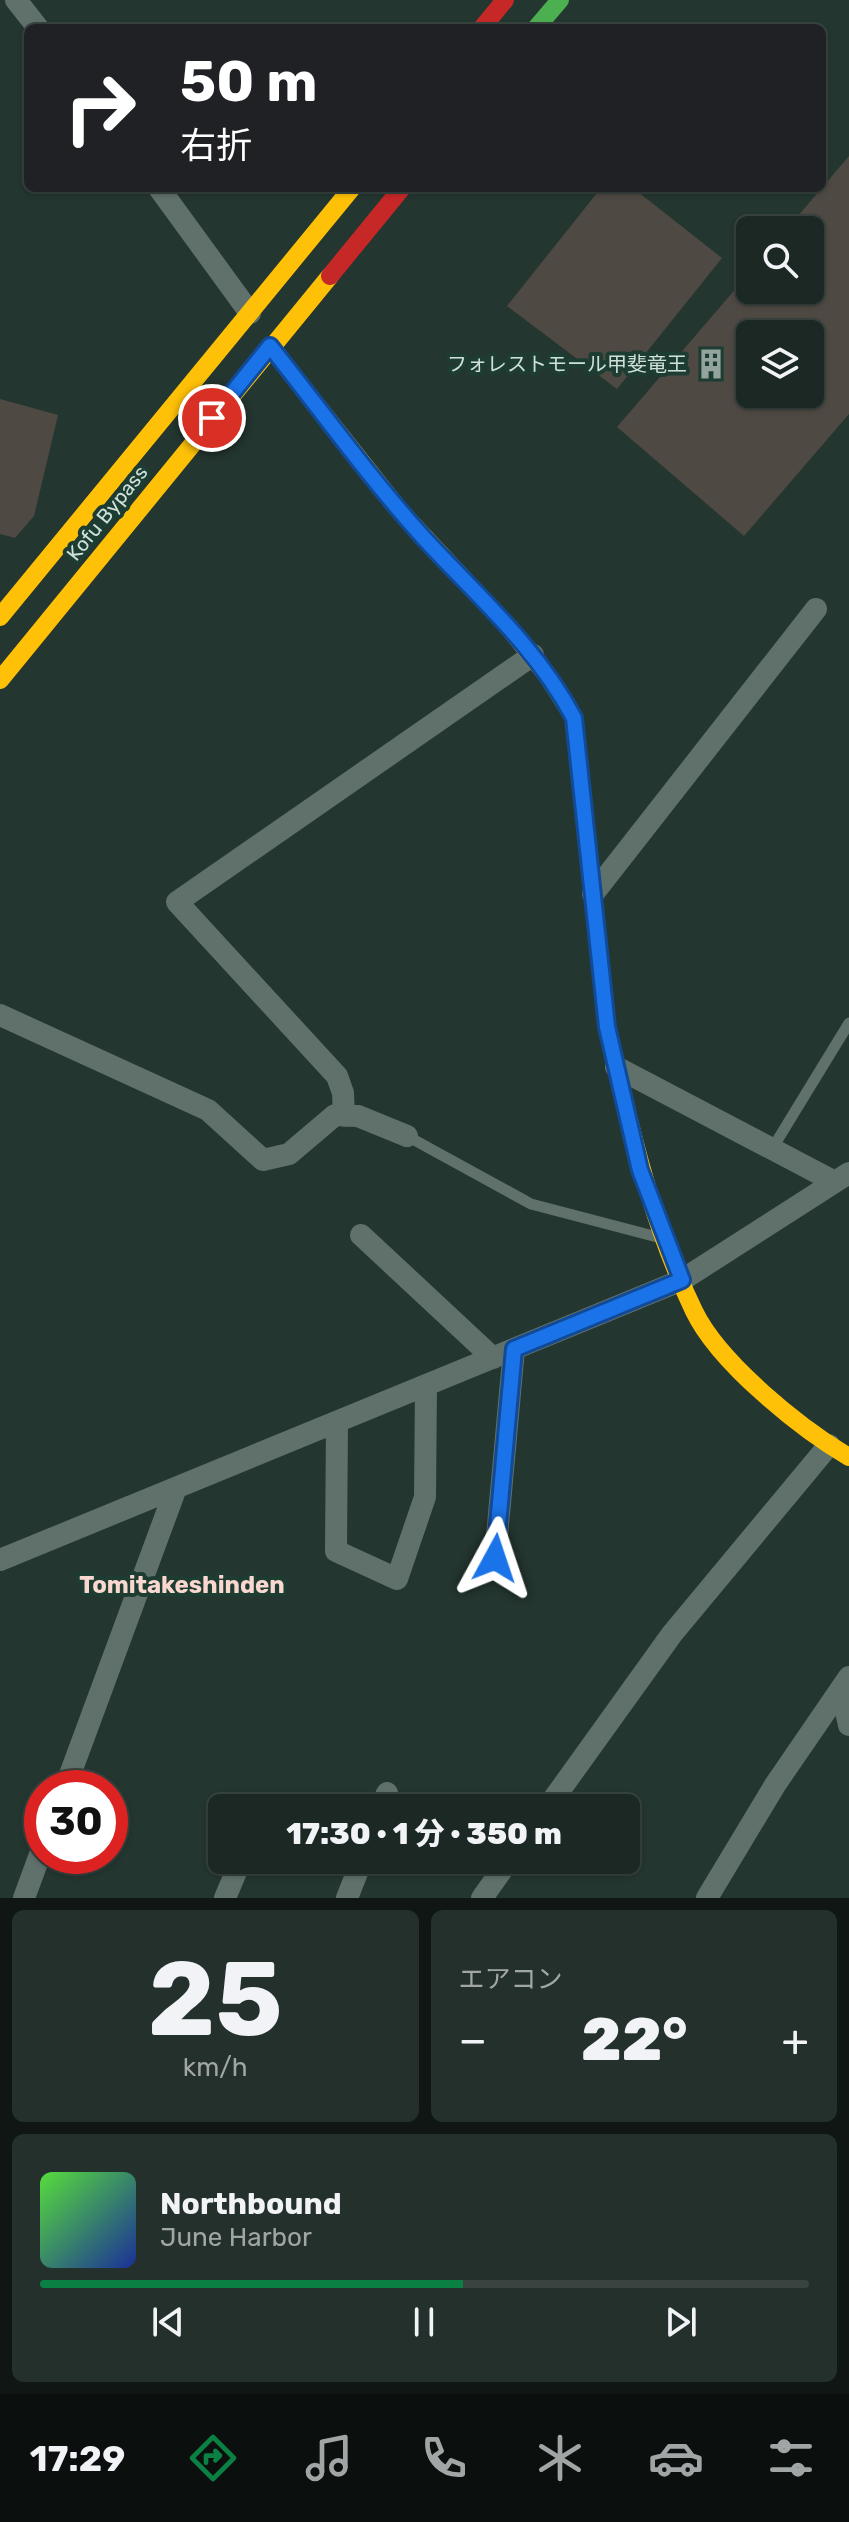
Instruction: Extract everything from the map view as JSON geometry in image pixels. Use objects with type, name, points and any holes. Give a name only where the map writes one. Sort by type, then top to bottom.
[{"type":"main road","points":[[485,24],[505,0]]},
{"type":"main road","points":[[539,24],[560,0]]},
{"type":"main road","name":"Kofu Bypass","points":[[0,617],[349,192]]},
{"type":"main road","name":"Kofu Bypass","points":[[0,680],[399,192]]},
{"type":"main road","points":[[270,346],[421,535],[514,629],[559,689],[574,718],[607,1027],[640,1170],[695,1313],[724,1354],[760,1390],[829,1445],[849,1457]]},
{"type":"street","points":[[16,0],[35,24]]},
{"type":"street","points":[[162,192],[250,313]]},
{"type":"street","points":[[593,894],[816,609]]},
{"type":"street","points":[[344,1116],[343,1093],[337,1076],[177,902],[533,655]]},
{"type":"street","points":[[0,1015],[208,1110],[263,1160],[289,1154],[335,1115],[358,1116],[407,1136]]},
{"type":"street","points":[[616,1067],[772,1149],[842,1178]]},
{"type":"street","points":[[0,1560],[682,1280],[842,1178]]},
{"type":"street","points":[[361,1235],[493,1358]]},
{"type":"street","points":[[495,1558],[514,1349]]},
{"type":"street","points":[[337,1422],[336,1551],[397,1579],[425,1497],[426,1385]]},
{"type":"street","points":[[557,1794],[672,1634],[829,1445]]},
{"type":"street","points":[[72,1770],[176,1488]]},
{"type":"street","points":[[845,1683],[849,1725]]},
{"type":"street","points":[[707,1898],[775,1785],[845,1683]]},
{"type":"street","points":[[24,1898],[33,1874]]},
{"type":"street","points":[[225,1898],[235,1874]]},
{"type":"street","points":[[347,1898],[356,1874]]},
{"type":"street","points":[[482,1898],[499,1874]]},
{"type":"lane","points":[[772,1149],[849,1023]]},
{"type":"lane","points":[[407,1136],[531,1204],[667,1240]]},
{"type":"building","name":"フォレストモール甲斐竜王","points":[[849,156],[849,414],[744,536],[617,427],[736,288],[736,304],[824,304],[824,216],[798,216],[818,192],[826,192],[826,183]]},
{"type":"building","points":[[598,192],[638,192],[722,258],[617,389],[507,306]]},
{"type":"building","points":[[0,399],[58,415],[34,516],[15,538],[0,534]]},
{"type":"traffic: fast","points":[[539,24],[560,0]]},
{"type":"traffic: fast","points":[[546,674],[574,718],[607,1027],[618,1073]]},
{"type":"traffic: slow","points":[[0,617],[349,192]]},
{"type":"traffic: slow","points":[[0,680],[330,276]]},
{"type":"traffic: slow","points":[[270,346],[402,513],[504,622],[546,674]]},
{"type":"traffic: slow","points":[[618,1073],[640,1164],[659,1224],[681,1283],[706,1331],[762,1393],[849,1457]]},
{"type":"traffic: jam","points":[[485,24],[505,0]]},
{"type":"traffic: jam","points":[[330,276],[399,192]]},
{"type":"place","name":"フォレストモール甲斐竜王","points":[[711,364]]},
{"type":"district","name":"Tomitakeshinden","points":[[182,1585]]},
{"type":"route","points":[[212,418],[270,346],[421,535],[514,629],[559,689],[574,718],[607,1027],[640,1170],[682,1280],[514,1349],[495,1558]]}]
